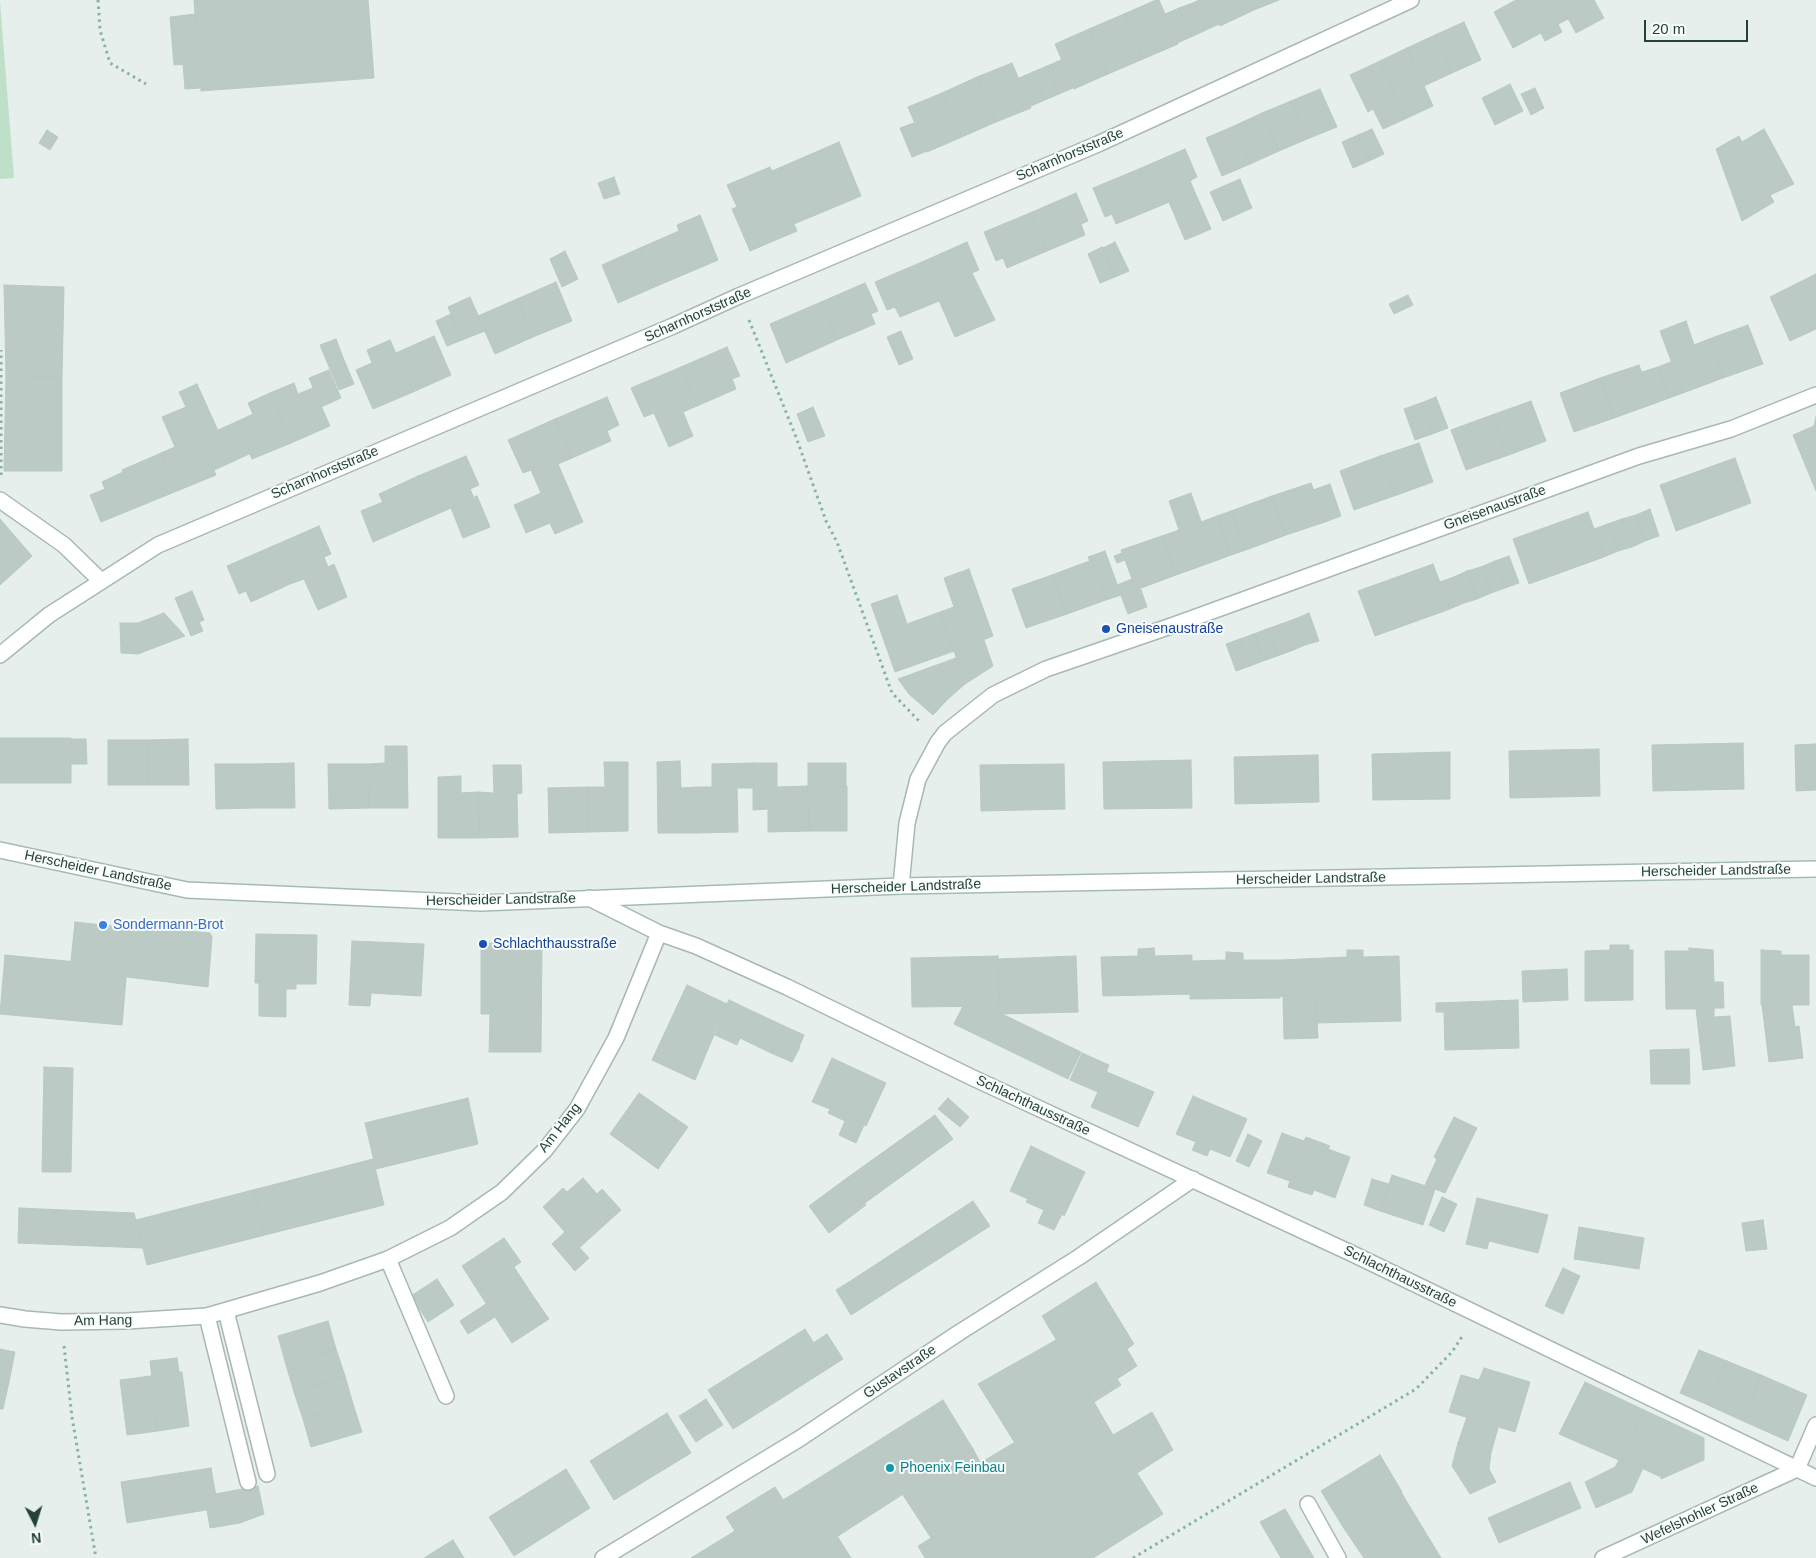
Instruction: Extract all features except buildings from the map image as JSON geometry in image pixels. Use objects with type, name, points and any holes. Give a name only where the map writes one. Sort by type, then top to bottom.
[{"type":"street","name":"Scharnhorststraße","points":[[0,655],[49,615],[100,581],[167,541],[1098,144],[1411,0]]},
{"type":"street","name":"Gneisenaustraße","points":[[901,886],[907,823],[918,779],[945,733],[993,695],[1046,669],[1174,625],[1639,456],[1731,429],[1816,394]]},
{"type":"street","points":[[1,500],[64,545],[100,581]]},
{"type":"street","name":"Herscheider Landstraße","points":[[0,850],[187,890],[481,903],[901,886],[1816,869]]},
{"type":"street","name":"Schlachthausstraße","points":[[589,898],[659,933],[696,946],[787,987],[979,1081],[1353,1254],[1816,1478]]},
{"type":"street","name":"Am Hang","points":[[0,1314],[25,1319],[61,1322],[126,1321],[207,1316],[320,1284],[388,1259],[450,1228],[502,1192],[545,1150],[577,1109],[616,1038],[659,933]]},
{"type":"street","name":"Gustavstraße","points":[[603,1558],[799,1439],[952,1338],[1080,1257],[1193,1180]]},
{"type":"street","points":[[388,1259],[446,1396]]},
{"type":"street","points":[[226,1311],[267,1474]]},
{"type":"street","points":[[207,1316],[248,1482]]},
{"type":"street","points":[[1797,1469],[1816,1425]]},
{"type":"street","name":"Wefelshohler Straße","points":[[1603,1558],[1797,1469]]},
{"type":"street","points":[[1308,1504],[1338,1558]]},
{"type":"path","points":[[98,0],[100,30],[110,63],[146,84]]},
{"type":"path","points":[[739,296],[796,437],[826,522],[837,542],[892,693],[938,742]]},
{"type":"path","points":[[1,500],[2,350]]},
{"type":"path","points":[[1133,1558],[1416,1389],[1452,1352],[1477,1315]]},
{"type":"path","points":[[61,1322],[72,1417],[96,1558]]},
{"type":"green space","points":[[0,2],[14,178],[0,179]]},
{"type":"place","name":"Gneisenaustraße","points":[[1106,629]]},
{"type":"place","name":"Sondermann-Brot","points":[[103,925]]},
{"type":"place","name":"Schlachthausstraße","points":[[483,944]]},
{"type":"place","name":"Phoenix Feinbau","points":[[890,1468]]}]
